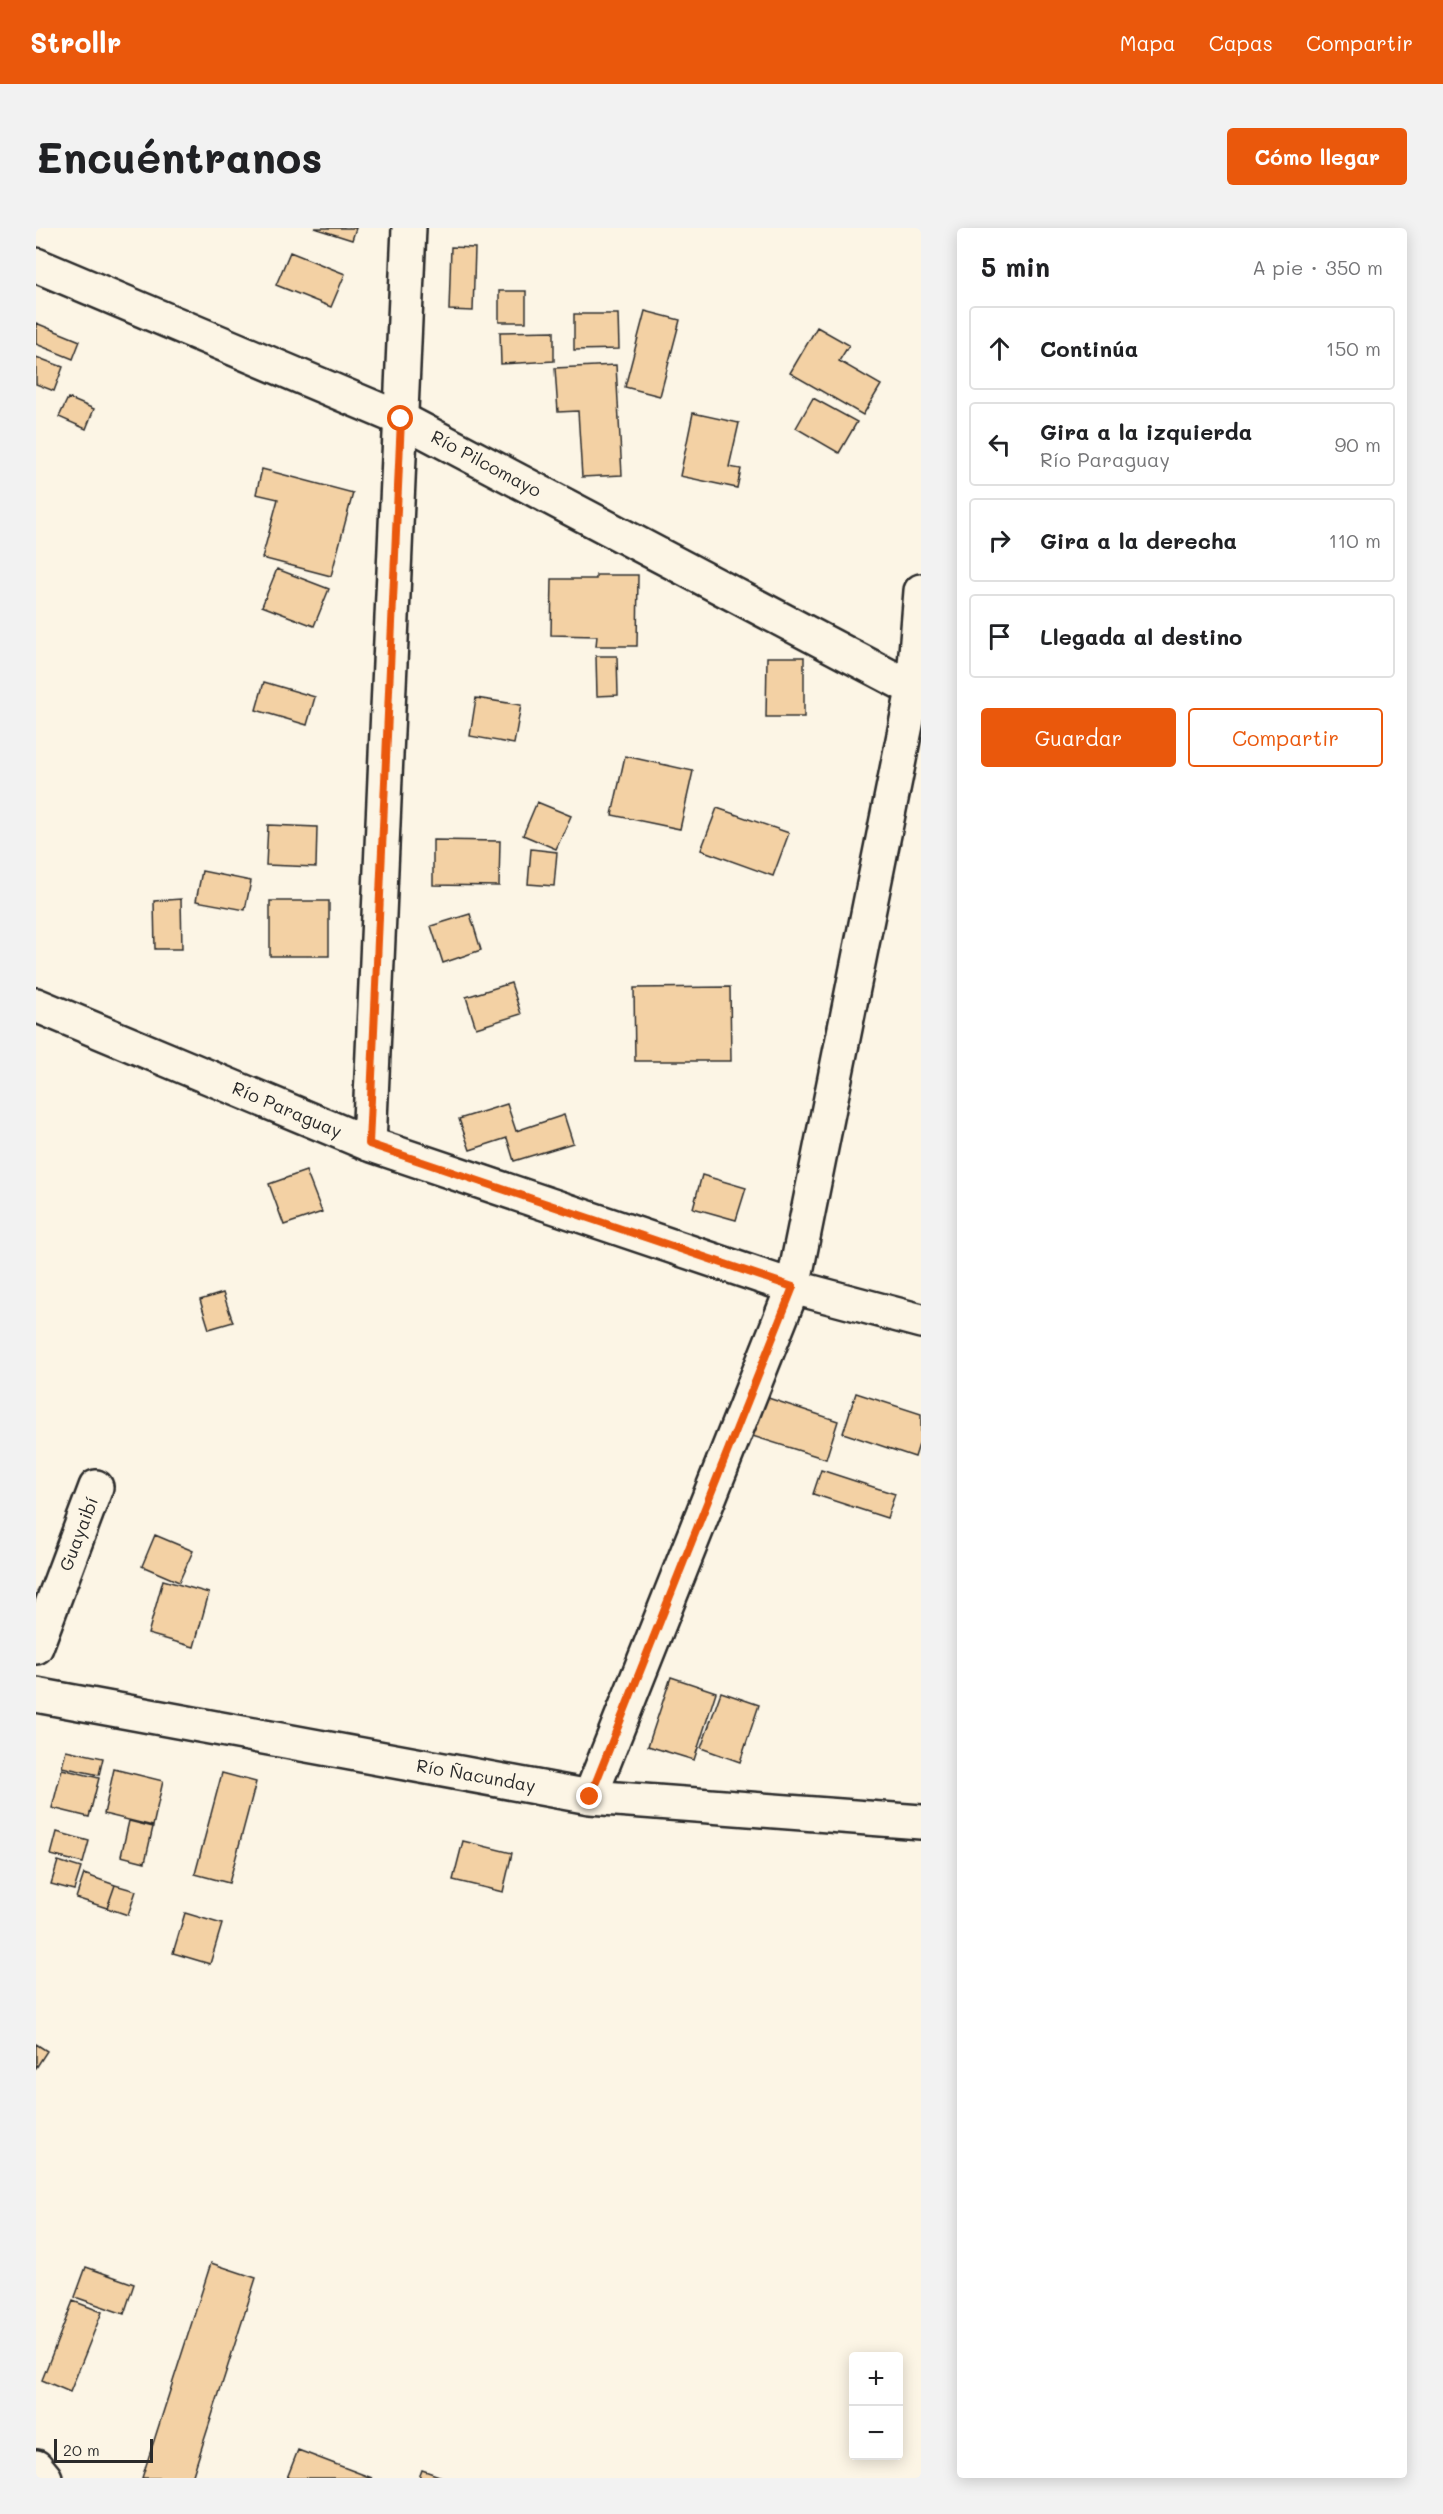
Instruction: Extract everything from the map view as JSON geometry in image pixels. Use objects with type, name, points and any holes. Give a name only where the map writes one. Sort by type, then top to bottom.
[{"type":"street","points":[[369,1144],[409,228]]},
{"type":"street","name":"Río Pilcomayo","points":[[36,264],[401,419],[917,692]]},
{"type":"street","points":[[590,1797],[793,1287],[917,692],[921,591]]},
{"type":"street","name":"Río Paraguay","points":[[36,1005],[369,1144],[793,1287],[921,1321]]},
{"type":"street","name":"Guayaibí","points":[[36,1647],[96,1487]]},
{"type":"street","name":"Río Ñacunday","points":[[36,1695],[590,1797],[921,1822]]},
{"type":"street","points":[[36,2467],[45,2478]]},
{"type":"building","points":[[314,228],[356,228],[352,240]]},
{"type":"building","points":[[451,247],[475,248],[473,311],[449,310]]},
{"type":"building","points":[[290,252],[345,274],[331,307],[276,285]]},
{"type":"building","points":[[499,291],[526,291],[526,322],[499,322]]},
{"type":"building","points":[[645,311],[680,320],[660,396],[625,387]]},
{"type":"building","points":[[574,314],[618,314],[619,349],[574,350]]},
{"type":"building","points":[[36,323],[80,341],[73,359],[36,344]]},
{"type":"building","points":[[817,327],[849,345],[839,361],[881,385],[863,415],[790,373]]},
{"type":"building","points":[[554,331],[554,361],[501,364],[500,332]]},
{"type":"building","points":[[36,357],[63,367],[54,391],[36,384]]},
{"type":"building","points":[[616,365],[622,475],[582,477],[578,411],[558,412],[555,368]]},
{"type":"building","points":[[68,398],[94,409],[86,429],[59,417]]},
{"type":"building","points":[[813,398],[857,422],[839,453],[796,428]]},
{"type":"building","points":[[693,413],[739,423],[729,467],[741,469],[737,488],[680,476]]},
{"type":"building","points":[[262,469],[353,493],[331,576],[262,558],[278,499],[256,494]]},
{"type":"building","points":[[277,569],[329,589],[314,626],[262,606]]},
{"type":"building","points":[[596,575],[638,575],[637,646],[596,646],[597,636],[551,635],[552,579],[596,579]]},
{"type":"building","points":[[596,656],[617,656],[618,695],[597,696]]},
{"type":"building","points":[[767,657],[804,657],[804,717],[766,717]]},
{"type":"building","points":[[264,682],[315,697],[307,725],[256,710]]},
{"type":"building","points":[[476,698],[521,705],[514,744],[470,736]]},
{"type":"building","points":[[625,756],[693,771],[680,829],[612,815]]},
{"type":"building","points":[[537,802],[571,816],[556,849],[523,835]]},
{"type":"building","points":[[717,808],[789,833],[773,876],[701,850]]},
{"type":"building","points":[[268,825],[317,827],[316,867],[266,865]]},
{"type":"building","points":[[433,840],[500,841],[499,886],[433,885]]},
{"type":"building","points":[[531,849],[557,852],[554,886],[528,884]]},
{"type":"building","points":[[202,871],[251,881],[245,910],[196,901]]},
{"type":"building","points":[[181,899],[182,949],[155,949],[154,901]]},
{"type":"building","points":[[270,901],[329,901],[329,956],[270,956]]},
{"type":"building","points":[[470,914],[481,950],[443,963],[431,926]]},
{"type":"building","points":[[511,983],[521,1014],[476,1028],[466,997]]},
{"type":"building","points":[[730,987],[731,1061],[635,1061],[634,988]]},
{"type":"building","points":[[507,1104],[516,1131],[564,1115],[573,1143],[514,1161],[507,1138],[470,1150],[459,1119]]},
{"type":"building","points":[[306,1171],[322,1212],[284,1225],[269,1184]]},
{"type":"building","points":[[702,1175],[746,1188],[736,1220],[693,1208]]},
{"type":"building","points":[[223,1293],[233,1322],[209,1329],[200,1300]]},
{"type":"building","points":[[856,1393],[921,1414],[921,1438],[915,1457],[843,1433]]},
{"type":"building","points":[[759,1395],[838,1421],[826,1459],[746,1434]]},
{"type":"building","points":[[821,1470],[895,1494],[887,1518],[813,1494]]},
{"type":"building","points":[[155,1535],[193,1551],[179,1582],[142,1566]]},
{"type":"building","points":[[163,1580],[209,1593],[194,1647],[148,1634]]},
{"type":"building","points":[[671,1677],[716,1692],[694,1760],[648,1746]]},
{"type":"building","points":[[721,1692],[759,1705],[740,1762],[701,1748]]},
{"type":"building","points":[[66,1750],[103,1758],[99,1775],[62,1767]]},
{"type":"building","points":[[62,1769],[99,1778],[89,1817],[52,1808]]},
{"type":"building","points":[[114,1769],[163,1781],[153,1826],[104,1814]]},
{"type":"building","points":[[222,1773],[256,1782],[229,1883],[195,1874]]},
{"type":"building","points":[[129,1821],[153,1827],[145,1862],[121,1856]]},
{"type":"building","points":[[57,1832],[89,1841],[83,1863],[51,1855]]},
{"type":"building","points":[[463,1841],[512,1853],[503,1892],[453,1880]]},
{"type":"building","points":[[58,1861],[81,1868],[74,1890],[51,1884]]},
{"type":"building","points":[[84,1874],[115,1885],[107,1908],[76,1898]]},
{"type":"building","points":[[115,1885],[136,1891],[128,1915],[107,1908]]},
{"type":"building","points":[[185,1913],[222,1924],[210,1964],[173,1953]]},
{"type":"building","points":[[36,2044],[47,2051],[36,2068]]},
{"type":"building","points":[[211,2263],[256,2278],[192,2478],[142,2478]]},
{"type":"building","points":[[86,2267],[134,2284],[124,2314],[75,2297]]},
{"type":"building","points":[[73,2301],[102,2312],[70,2392],[42,2380]]},
{"type":"building","points":[[298,2450],[372,2478],[287,2478]]},
{"type":"building","points":[[422,2470],[445,2478],[419,2478]]},
{"type":"route","points":[[401,419],[369,1144],[793,1287],[590,1797]]}]
